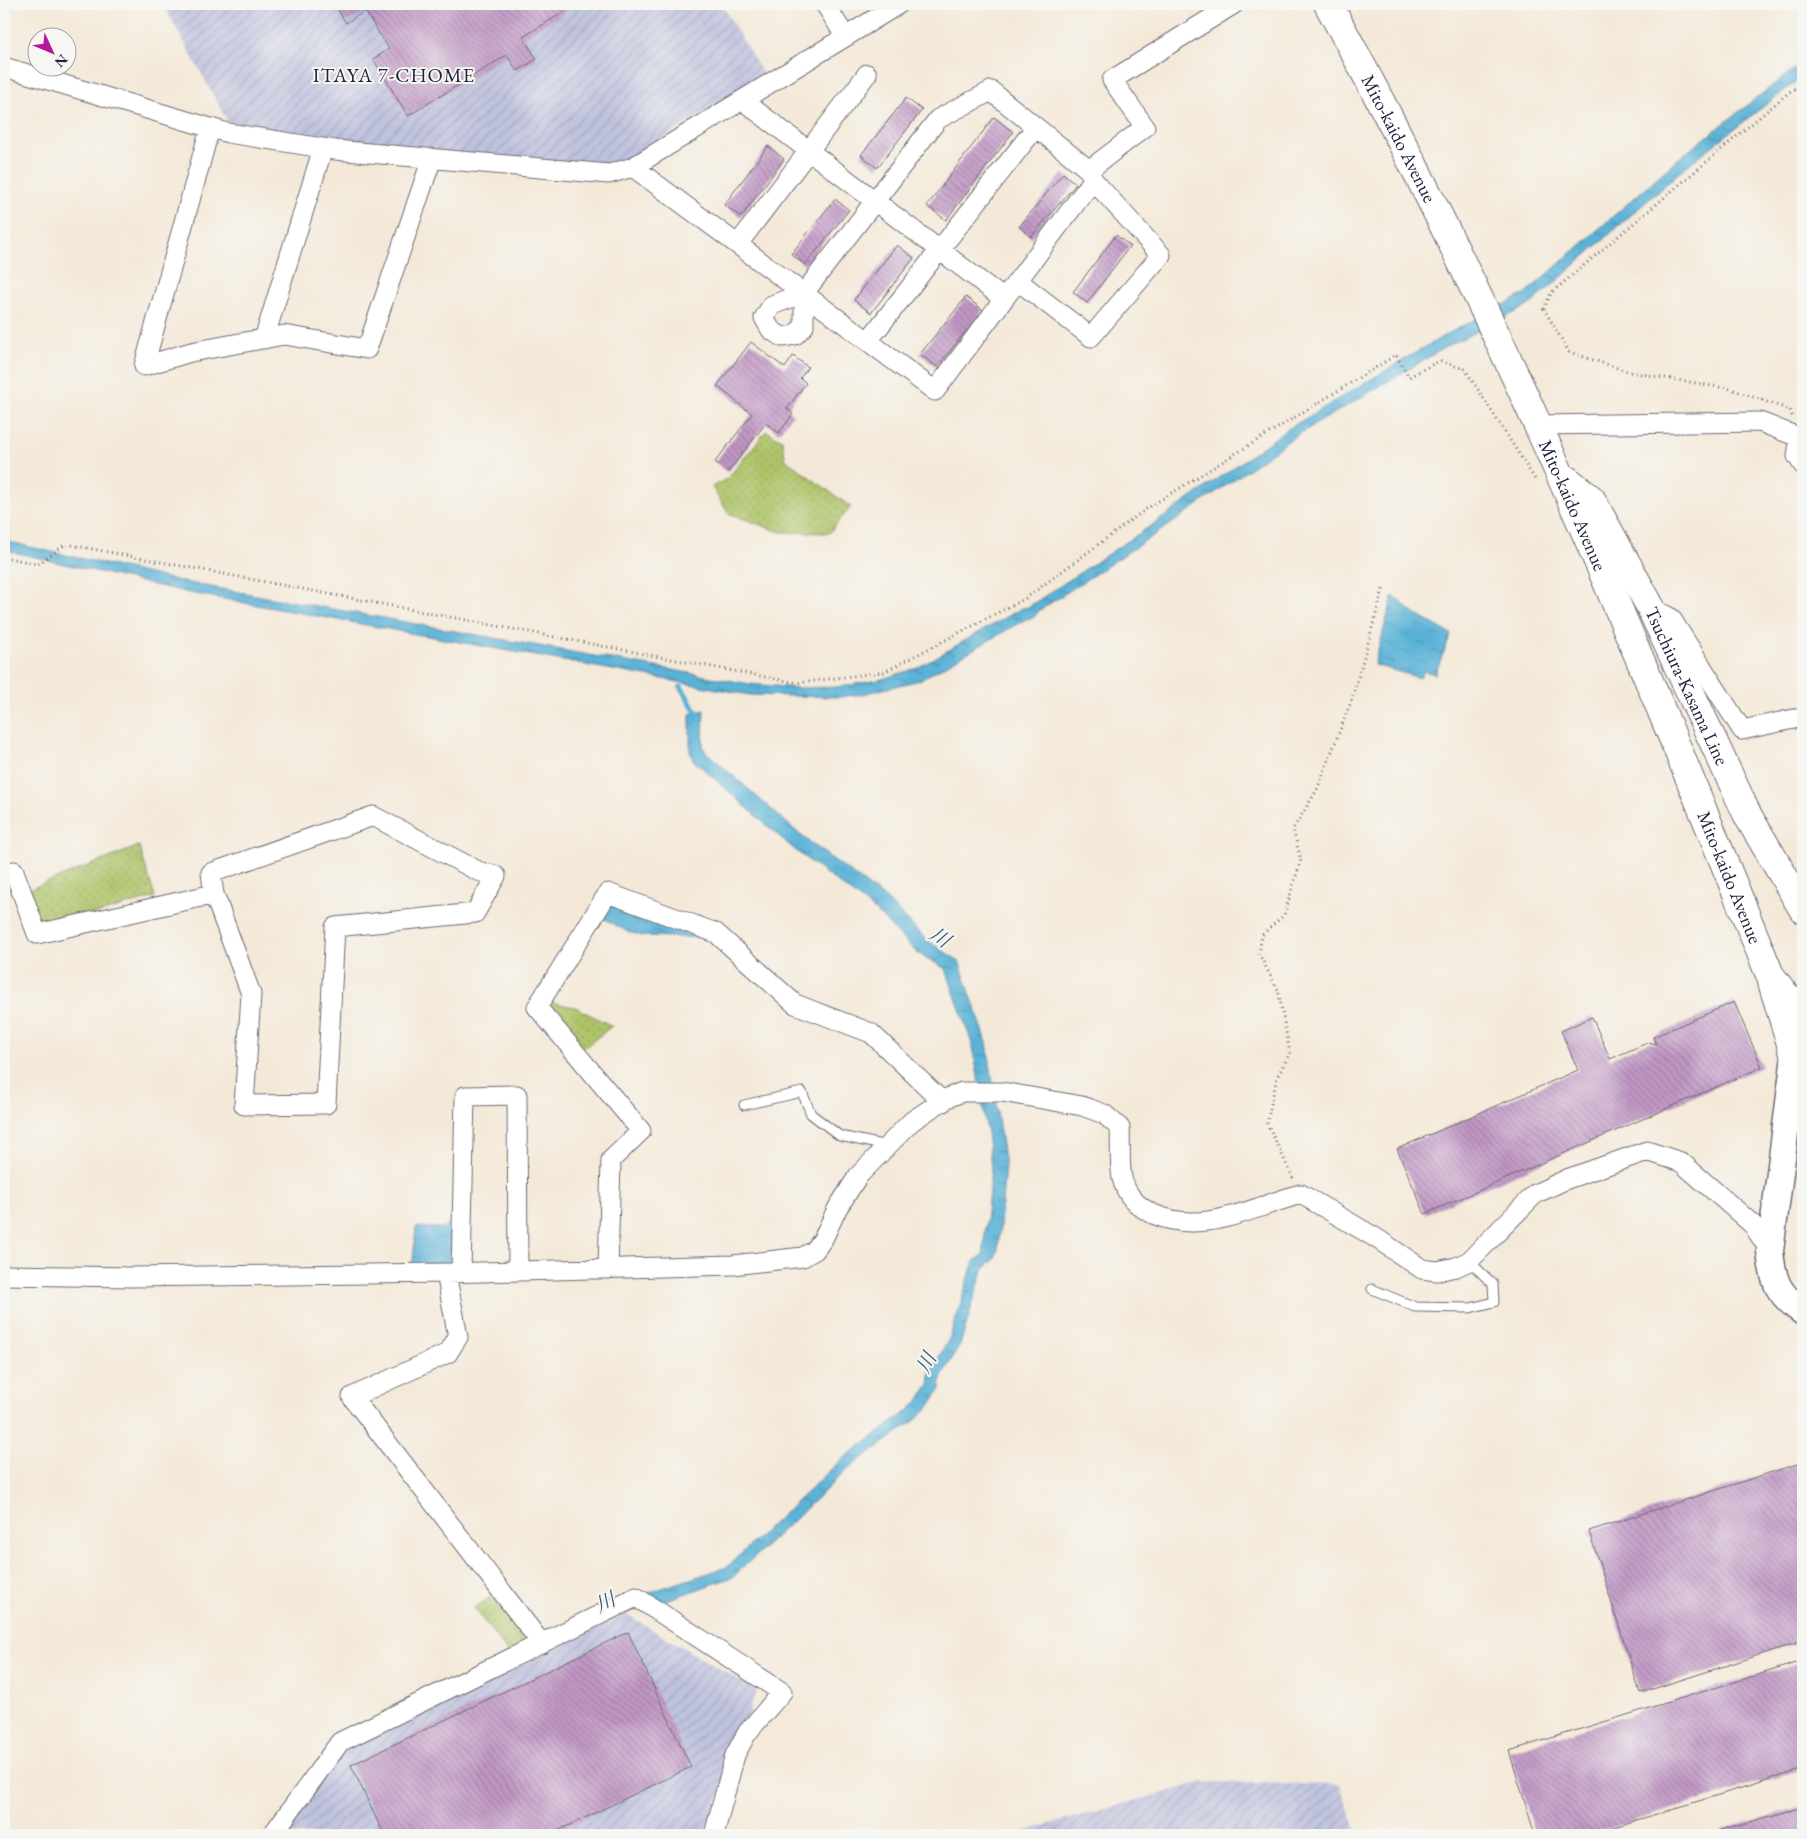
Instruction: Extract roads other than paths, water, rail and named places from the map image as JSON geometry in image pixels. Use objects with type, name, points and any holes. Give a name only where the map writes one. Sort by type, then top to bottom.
[{"type":"main road","name":"Mito-kaido Avenue","points":[[1328,4],[1458,253],[1539,425],[1548,478],[1647,672],[1770,976],[1784,994],[1803,1008]]},
{"type":"main road","name":"Tsuchiura-Kasama Line","points":[[1548,478],[1591,499],[1651,608],[1748,816],[1803,909]]},
{"type":"main road","points":[[1770,976],[1803,1083]]},
{"type":"street","points":[[825,4],[845,36]]},
{"type":"street","points":[[4,67],[210,128],[323,148],[609,174],[633,167],[899,4]]},
{"type":"street","points":[[633,167],[935,392],[1018,281],[1091,175],[1145,127],[1112,80],[1234,4]]},
{"type":"street","points":[[738,244],[867,74]]},
{"type":"street","points":[[804,293],[938,119],[991,91],[1091,175],[1160,255],[1092,337],[1018,281]]},
{"type":"street","points":[[742,100],[1004,299]]},
{"type":"street","points":[[868,341],[1036,127]]},
{"type":"street","points":[[210,128],[144,366],[192,352],[284,335],[367,348],[432,158]]},
{"type":"street","points":[[264,339],[323,148]]},
{"type":"street","points":[[1539,425],[1760,422],[1802,437],[1797,456],[1803,465]]},
{"type":"street","points":[[1651,608],[1671,618],[1742,730],[1803,716]]},
{"type":"street","points":[[373,816],[478,871],[496,876],[475,913],[335,927],[326,1104],[244,1106],[251,994],[214,894],[211,872],[373,816]]},
{"type":"street","points":[[4,874],[14,871],[37,934],[214,894]]},
{"type":"street","points":[[608,1269],[611,1160],[641,1131],[538,1007],[608,893],[716,933],[795,1004],[871,1033],[943,1102]]},
{"type":"street","points":[[1795,1056],[1770,1252],[1772,1277],[1789,1302],[1803,1312]]},
{"type":"street","points":[[4,1275],[131,1277],[454,1273],[733,1265],[803,1257],[815,1250],[858,1176],[912,1121],[962,1092],[1002,1092],[1082,1106],[1104,1114],[1120,1128],[1122,1178],[1128,1194],[1140,1208],[1160,1217],[1191,1224],[1214,1221],[1301,1194],[1376,1238],[1422,1269],[1437,1271],[1456,1267],[1469,1260],[1535,1194],[1567,1179],[1647,1151],[1682,1162],[1753,1225],[1770,1252]]},
{"type":"street","points":[[518,1270],[517,1095],[465,1096],[454,1273],[458,1337],[448,1353],[352,1396],[542,1644]]},
{"type":"street","points":[[272,1835],[340,1742],[636,1597],[782,1692],[747,1733],[735,1755],[714,1835]]},
{"type":"lane","points":[[744,1105],[802,1092],[811,1114],[840,1136],[887,1146]]},
{"type":"lane","points":[[1372,1289],[1415,1307],[1470,1308],[1494,1302],[1493,1284],[1469,1260]]},
{"type":"water","points":[[1803,62],[1803,76],[1684,168],[1530,305],[1449,345],[1291,439],[1174,522],[1040,610],[1033,618],[1026,619],[920,680],[863,694],[839,697],[750,695],[185,592],[4,550],[4,541],[189,583],[750,684],[797,688],[837,687],[879,680],[917,668],[1022,608],[1028,607],[1167,515],[1286,430],[1447,334],[1525,294],[1678,159]]},
{"type":"water","points":[[1393,596],[1415,614],[1451,634],[1435,674],[1424,671],[1420,678],[1374,665]]},
{"type":"water","name":"川","points":[[704,710],[703,747],[706,752],[803,837],[886,899],[928,941],[959,961],[987,1042],[1005,1166],[998,1250],[994,1260],[983,1270],[960,1345],[941,1378],[940,1390],[929,1407],[917,1419],[849,1468],[733,1577],[641,1609],[620,1614],[347,1745],[284,1835],[276,1835],[343,1741],[656,1590],[727,1567],[841,1460],[908,1411],[920,1399],[929,1385],[930,1373],[949,1339],[974,1261],[983,1256],[991,1168],[987,1132],[973,1047],[946,969],[917,953],[874,910],[796,851],[693,760],[690,751],[690,714]]},
{"type":"water","points":[[609,898],[712,938],[643,936],[628,932],[598,915]]},
{"type":"water","points":[[459,1218],[458,1268],[412,1270],[416,1227],[443,1228]]},
{"type":"waterway","name":"川","points":[[681,687],[697,713],[697,720]]},
{"type":"district","name":"ITAYA 7-CHOME","points":[[394,75]]}]
